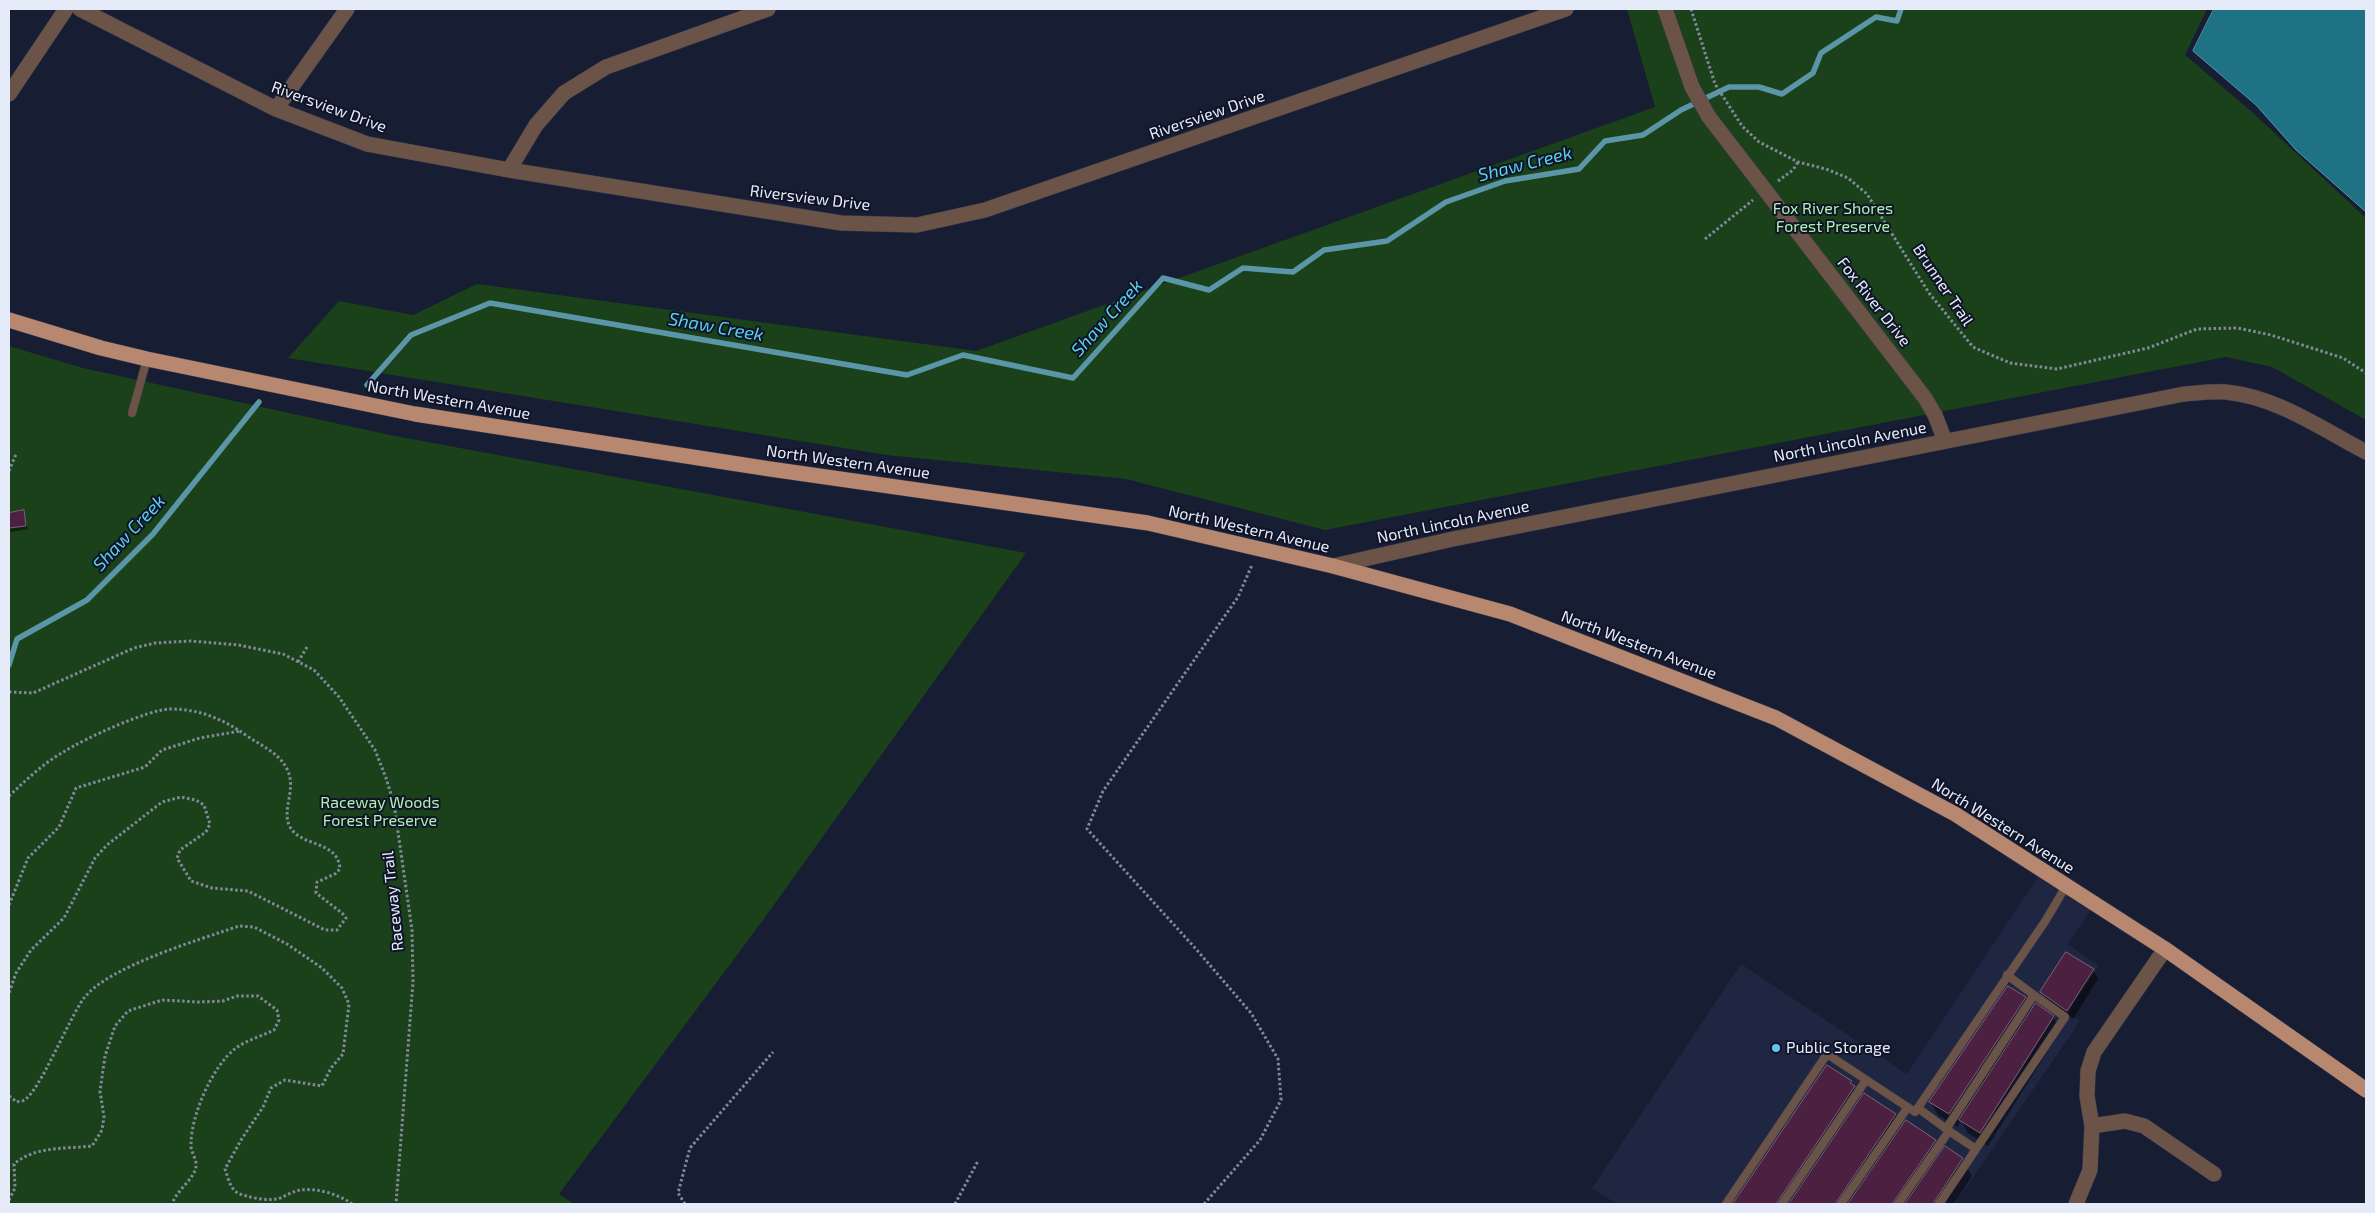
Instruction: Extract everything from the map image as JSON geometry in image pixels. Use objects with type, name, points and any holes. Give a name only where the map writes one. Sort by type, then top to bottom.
[{"type":"main road","name":"North Western Avenue","points":[[9,320],[101,348],[148,359],[415,414],[770,469],[1148,523],[1333,566],[1510,614],[1776,718],[1955,814],[2165,949],[2366,1090]]},
{"type":"street","points":[[9,94],[66,9]]},
{"type":"street","name":"Riversview Drive","points":[[80,9],[276,109],[368,144],[509,170],[841,223],[917,225],[985,210],[1566,9]]},
{"type":"street","points":[[276,109],[347,9]]},
{"type":"street","points":[[509,170],[536,124],[564,93],[581,82],[606,67],[768,9]]},
{"type":"street","name":"Fox River Drive","points":[[1665,9],[1692,87],[1709,117],[1925,398],[1935,415],[1945,441]]},
{"type":"street","name":"North Lincoln Avenue","points":[[1333,566],[1453,539],[2184,394],[2224,392],[2280,406],[2366,452]]},
{"type":"street","points":[[2076,1204],[2090,1170],[2092,1126],[2087,1096],[2088,1072],[2094,1052],[2165,949]]},
{"type":"street","points":[[2092,1126],[2126,1121],[2144,1126],[2214,1174]]},
{"type":"lane","points":[[132,413],[148,359]]},
{"type":"lane","points":[[1726,1204],[1827,1054],[1915,1112],[2066,886]]},
{"type":"lane","points":[[1939,1204],[2064,1017],[2007,975]]},
{"type":"lane","points":[[1898,1204],[1948,1130],[2034,994]]},
{"type":"lane","points":[[1782,1204],[1866,1080]]},
{"type":"lane","points":[[1841,1204],[1908,1107]]},
{"type":"lane","points":[[1918,1108],[1976,1149]]},
{"type":"path","name":"Brunner Trail","points":[[1692,9],[1715,84],[1742,126],[1759,142],[1798,162],[1826,169],[1848,178],[1867,194],[1895,235],[1929,293],[1973,348],[2010,363],[2057,369],[2148,348],[2197,330],[2237,328],[2271,334],[2343,358],[2366,374]]},
{"type":"path","points":[[1705,239],[1793,170],[1798,162]]},
{"type":"path","points":[[9,471],[16,454]]},
{"type":"path","points":[[1204,1204],[1260,1140],[1281,1100],[1278,1059],[1251,1013],[1196,949],[1087,829],[1103,791],[1238,598],[1252,564]]},
{"type":"path","name":"Raceway Trail","points":[[9,692],[33,693],[134,648],[155,643],[191,641],[239,645],[283,654],[314,670],[357,722],[382,762],[394,804],[412,930],[413,982],[396,1204]]},
{"type":"path","points":[[298,662],[307,647]]},
{"type":"path","points":[[9,796],[65,750],[144,714],[168,709],[211,715],[277,755],[287,769],[292,783],[287,818],[290,826],[298,837],[322,845],[340,861],[340,869],[317,882],[316,892],[346,918],[337,930],[325,930],[248,891],[212,888],[191,881],[177,858],[180,850],[206,832],[210,824],[204,806],[196,800],[181,798],[162,802],[107,845],[95,858],[64,918],[31,950],[16,973],[9,993]]},
{"type":"path","points":[[9,905],[28,858],[59,827],[76,788],[145,767],[162,750],[200,738],[240,731]]},
{"type":"path","points":[[9,1096],[17,1102],[25,1100],[36,1088],[74,1010],[88,993],[127,967],[239,926],[254,927],[294,948],[322,968],[342,988],[348,1004],[347,1033],[343,1054],[331,1068],[322,1086],[285,1080],[271,1088],[263,1107],[241,1140],[225,1170],[230,1184],[237,1193],[259,1198],[276,1199],[287,1193],[300,1190],[316,1190],[345,1199],[352,1204]]},
{"type":"path","points":[[9,1200],[15,1188],[14,1164],[22,1157],[40,1150],[92,1146],[97,1140],[104,1118],[100,1091],[105,1056],[115,1026],[128,1012],[162,1000],[224,1001],[237,996],[258,996],[277,1010],[278,1020],[274,1030],[243,1043],[234,1050],[208,1085],[197,1112],[190,1146],[197,1164],[195,1171],[179,1190],[172,1204]]},
{"type":"path","points":[[685,1204],[678,1194],[690,1148],[773,1052]]},
{"type":"path","points":[[955,1204],[978,1161]]},
{"type":"shaded area","points":[[2214,9],[2366,9],[2366,212],[2296,150],[2256,105],[2193,51]]},
{"type":"shaded area","name":"Public Storage","points":[[2038,877],[2090,911],[2068,944],[2099,966],[2068,1014],[2080,1021],[1955,1204],[1617,1204],[1592,1188],[1741,964],[1907,1074]]},
{"type":"green space","name":"Fox River Shores Forest Preserve","points":[[1627,9],[2207,9],[2185,55],[2252,112],[2366,218],[2366,420],[2272,367],[2226,357],[1325,530],[1126,479],[887,455],[288,358],[339,301],[413,315],[477,284],[976,351],[1655,107]]},
{"type":"green space","name":"Raceway Woods Forest Preserve","points":[[9,346],[83,368],[390,435],[1026,553],[766,916],[559,1194],[574,1204],[9,1204]]},
{"type":"building","points":[[24,510],[26,526],[9,528],[9,513]]},
{"type":"building","points":[[2066,952],[2094,969],[2067,1011],[2040,992]]},
{"type":"building","points":[[2008,986],[2026,997],[1949,1114],[1929,1102]]},
{"type":"building","points":[[2036,1003],[2054,1016],[1980,1133],[1959,1120]]},
{"type":"building","points":[[1827,1065],[1852,1081],[1850,1083],[1855,1086],[1776,1204],[1733,1204]]},
{"type":"building","points":[[1864,1093],[1896,1114],[1835,1204],[1789,1204]]},
{"type":"building","points":[[1906,1120],[1936,1140],[1892,1204],[1848,1204]]},
{"type":"building","points":[[1945,1146],[1963,1158],[1933,1204],[1905,1204]]},
{"type":"waterway","name":"Shaw Creek","points":[[367,385],[411,335],[490,303],[907,375],[963,355],[1073,378],[1163,278],[1209,290],[1243,268],[1293,272],[1324,250],[1387,241],[1446,202],[1505,181],[1579,169],[1605,141],[1643,135],[1681,110],[1729,87],[1759,87],[1782,94],[1813,73],[1821,53],[1876,17],[1897,21],[1901,9]]},
{"type":"waterway","name":"Shaw Creek","points":[[9,665],[17,639],[87,600],[153,534],[259,402]]},
{"type":"place","name":"Public Storage","points":[[1776,1048]]}]
